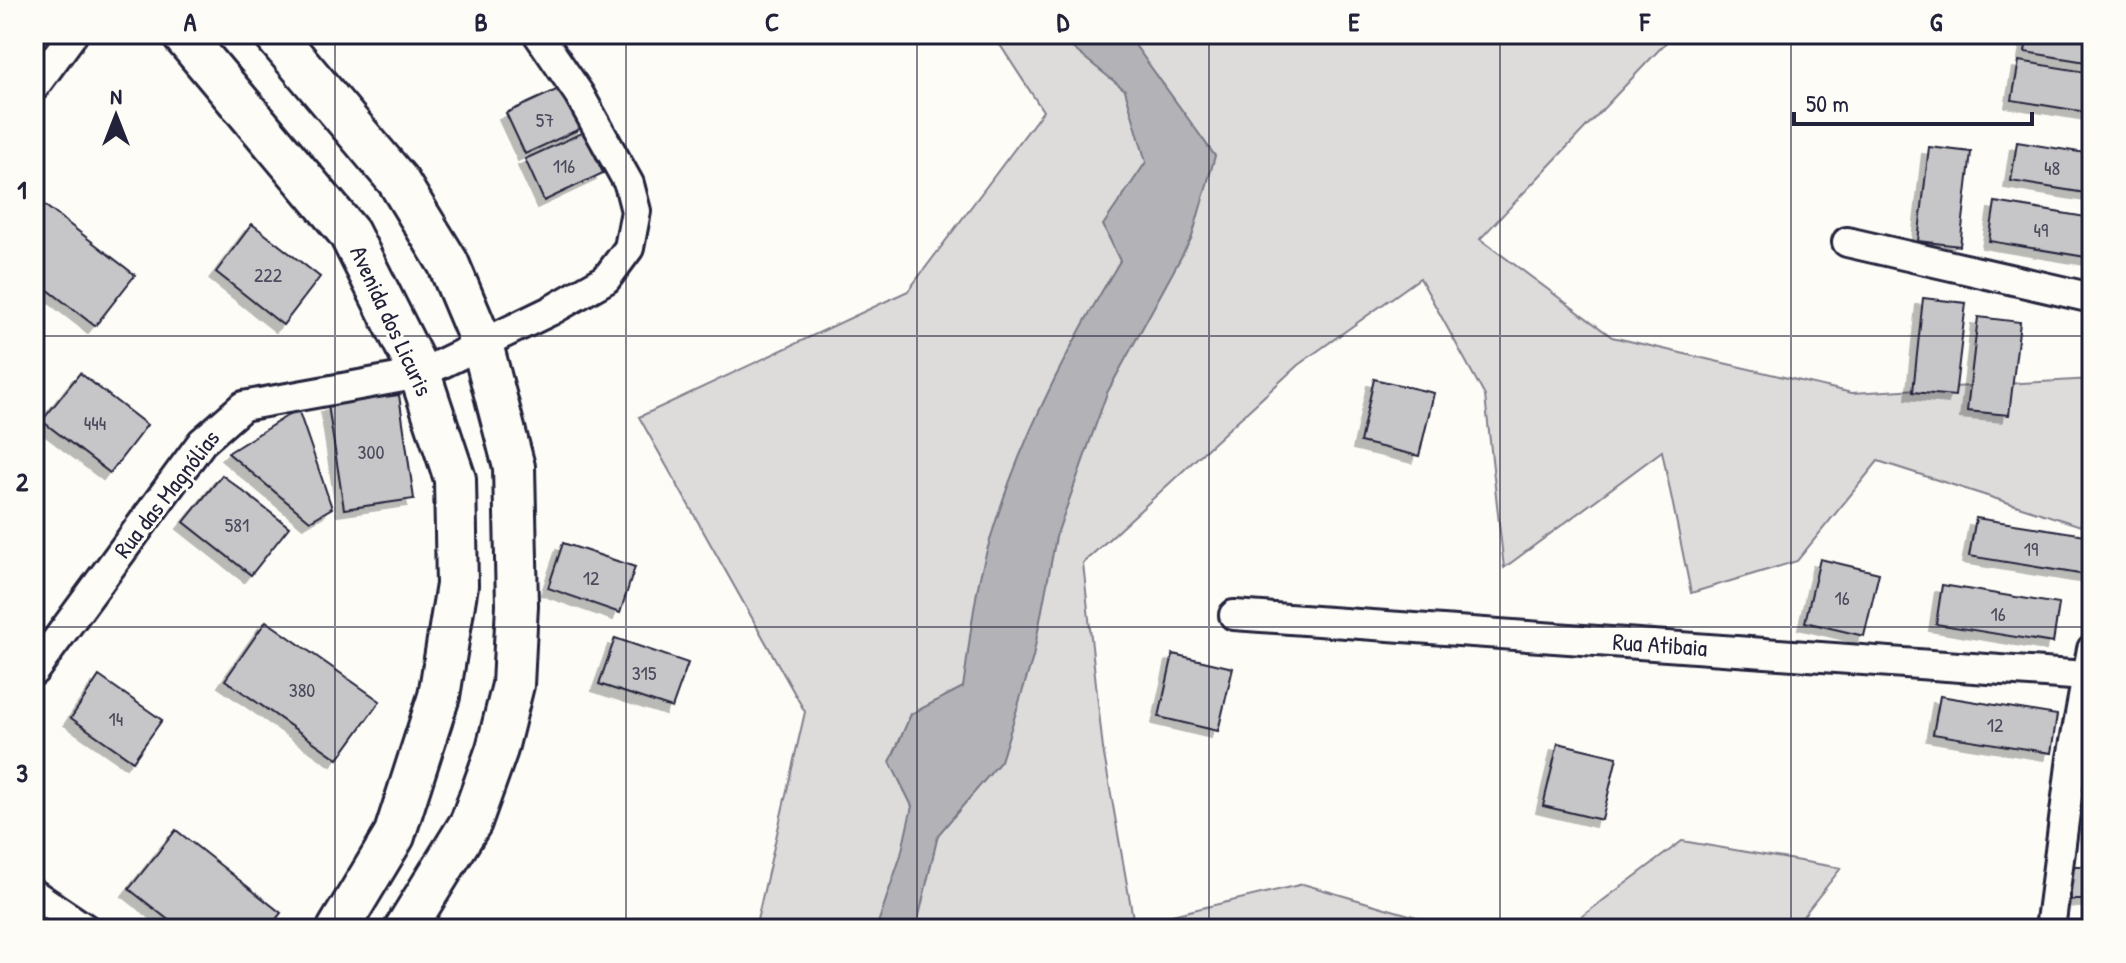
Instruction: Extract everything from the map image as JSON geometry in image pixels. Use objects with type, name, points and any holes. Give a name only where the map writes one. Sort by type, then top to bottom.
[{"type":"street","points":[[34,87],[73,34]]},
{"type":"street","name":"Avenida dos Licuris","points":[[182,34],[349,233],[420,374],[455,479],[457,585],[439,696],[394,836],[338,929]]},
{"type":"street","points":[[274,34],[398,181],[448,263],[482,344],[514,467],[517,605],[513,685],[497,749],[471,822],[405,929]]},
{"type":"street","name":"Rua das Magnólias","points":[[34,671],[202,442],[243,406],[420,374],[606,279],[629,248],[636,211],[622,169],[538,34]]},
{"type":"street","points":[[1847,242],[2092,298]]},
{"type":"street","name":"Rua Atibaia","points":[[1234,615],[2089,663]]},
{"type":"street","points":[[2050,929],[2082,760],[2089,663]]},
{"type":"street","points":[[34,894],[86,929]]},
{"type":"shaded area","points":[[993,34],[1674,34],[1480,239],[1612,337],[1852,393],[2092,379],[2092,455],[2081,526],[1878,461],[1797,561],[1691,593],[1662,451],[1504,568],[1485,396],[1420,278],[1298,365],[1083,563],[1103,749],[1134,924],[1303,884],[1423,919],[1434,929],[755,929],[805,712],[639,417],[908,291],[1043,111]]},
{"type":"shaded area","points":[[1068,34],[1127,34],[1215,156],[1192,237],[1107,393],[1056,537],[1033,657],[1001,761],[938,835],[916,929],[876,929],[901,855],[912,806],[890,762],[911,714],[963,687],[978,587],[992,532],[1039,412],[1078,334],[1120,261],[1103,225],[1146,162],[1125,90],[1071,47]]},
{"type":"shaded area","points":[[1682,841],[1841,868],[1793,929],[1565,929]]},
{"type":"building","points":[[2028,34],[2092,34],[2092,63],[2025,52]]},
{"type":"building","points":[[2019,61],[2092,73],[2092,113],[2012,100]]},
{"type":"building","points":[[565,86],[584,127],[525,154],[506,113]]},
{"type":"building","points":[[584,132],[603,173],[544,201],[525,159]]},
{"type":"building","points":[[2017,142],[2092,154],[2092,194],[2011,181]]},
{"type":"building","points":[[1929,147],[1971,152],[1960,246],[1918,241]]},
{"type":"building","points":[[34,197],[135,275],[95,326],[34,279]]},
{"type":"building","points":[[1995,202],[2092,218],[2092,258],[1989,241]]},
{"type":"building","points":[[252,224],[320,277],[283,325],[216,272]]},
{"type":"building","points":[[1923,298],[1966,303],[1955,396],[1913,392]]},
{"type":"building","points":[[1978,317],[2020,322],[2009,415],[1967,411]]},
{"type":"building","points":[[80,373],[147,425],[110,473],[42,421]]},
{"type":"building","points":[[1374,379],[1434,393],[1419,456],[1360,442]]},
{"type":"building","points":[[399,395],[414,499],[344,509],[328,405]]},
{"type":"building","points":[[298,409],[332,508],[310,521],[228,453]]},
{"type":"building","points":[[222,475],[289,527],[251,575],[184,522]]},
{"type":"building","points":[[1976,518],[2092,536],[2086,575],[1969,556]]},
{"type":"building","points":[[563,543],[635,567],[620,613],[548,588]]},
{"type":"building","points":[[1820,559],[1879,573],[1864,636],[1805,622]]},
{"type":"building","points":[[1942,585],[2059,604],[2053,643],[1936,624]]},
{"type":"building","points":[[266,621],[380,701],[338,759],[225,680]]},
{"type":"building","points":[[615,638],[688,663],[672,708],[599,684]]},
{"type":"building","points":[[1173,654],[1233,668],[1218,731],[1159,717]]},
{"type":"building","points":[[99,676],[162,720],[133,761],[71,718]]},
{"type":"building","points":[[1940,696],[2057,715],[2051,753],[1933,734]]},
{"type":"building","points":[[1558,743],[1617,757],[1602,820],[1543,806]]},
{"type":"building","points":[[176,830],[281,913],[268,929],[180,929],[129,889]]},
{"type":"building","points":[[2071,866],[2092,866],[2092,900],[2071,900]]}]
